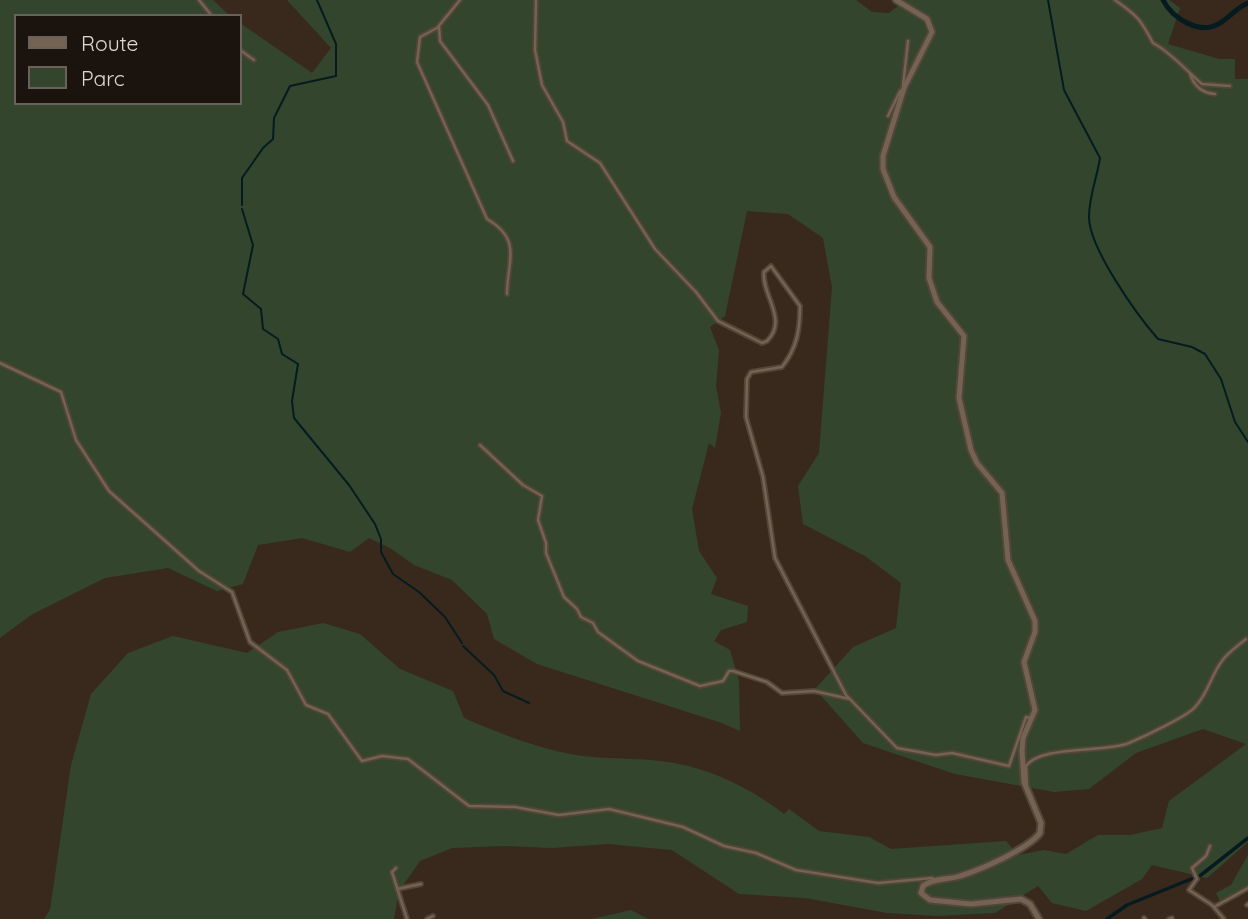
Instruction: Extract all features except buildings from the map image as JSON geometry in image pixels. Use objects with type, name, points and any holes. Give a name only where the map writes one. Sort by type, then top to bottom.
[{"type":"street","points":[[199,0],[210,14]]},
{"type":"street","points":[[460,0],[439,27],[421,36],[417,62],[487,219],[499,227],[510,244],[512,255],[507,294]]},
{"type":"street","points":[[536,0],[535,50],[542,85],[563,122],[567,141],[600,163],[637,224],[680,278],[696,292],[710,314],[725,327],[745,332],[762,342],[767,341],[774,330],[775,319],[773,300],[763,279],[764,272],[771,266],[800,306],[797,341],[788,359],[782,367],[751,372],[747,379],[746,417],[763,477],[778,565],[825,658],[850,699],[865,713],[876,730],[897,748],[936,755],[952,753],[1009,766],[1021,725],[1026,717],[1033,718]]},
{"type":"street","points":[[888,116],[931,37],[932,28],[927,19],[896,0]]},
{"type":"street","points":[[1115,0],[1137,15],[1147,28],[1153,43],[1166,50],[1172,60],[1189,70],[1202,84],[1230,86]]},
{"type":"street","points":[[439,27],[440,41],[488,105],[513,161]]},
{"type":"street","points":[[908,41],[904,88],[883,156],[883,169],[894,197],[930,247],[929,278],[937,302],[964,336],[959,398],[971,450],[1002,493],[1008,560],[1035,621],[1035,632],[1024,662],[1035,704],[1033,718],[1022,744],[1027,790],[1041,823],[1037,837],[972,872],[936,880],[923,886]]},
{"type":"street","points":[[242,51],[254,60]]},
{"type":"street","points":[[1189,70],[1195,85],[1205,94],[1215,94]]},
{"type":"street","points":[[0,363],[61,392],[76,440],[109,491],[199,571],[232,592],[250,642],[287,670],[306,705],[328,714],[362,761],[391,756],[413,762],[469,806],[515,807],[559,815],[610,809],[684,827],[724,846],[756,853],[796,870],[869,883],[936,880]]},
{"type":"street","points":[[480,445],[523,485],[542,496],[538,524],[553,577],[564,597],[577,609],[581,617],[593,623],[598,632],[635,659],[700,686],[723,681],[729,671],[733,671],[767,682],[782,694],[814,691],[850,699]]},
{"type":"street","points":[[1027,790],[1026,766],[1030,761],[1049,754],[1128,744],[1163,725],[1184,718],[1203,697],[1220,662],[1246,639]]},
{"type":"street","points":[[1210,846],[1206,856],[1192,868],[1196,877],[1189,886],[1189,891],[1214,907],[1224,919]]},
{"type":"street","points":[[396,868],[392,872],[407,919]]},
{"type":"street","points":[[918,880],[923,886],[923,896],[935,901],[985,904],[1021,900],[1030,904],[1039,919]]},
{"type":"street","points":[[397,889],[421,884]]},
{"type":"street","points":[[1214,907],[1247,888]]},
{"type":"street","points":[[426,919],[433,916]]},
{"type":"green space","points":[[0,0],[213,0],[228,14],[14,14],[14,105],[242,105],[242,24],[312,73],[331,48],[287,0],[856,0],[872,12],[889,13],[906,0],[1169,0],[1180,8],[1168,44],[1219,59],[1235,59],[1235,79],[1248,79],[1248,842],[1207,878],[1152,865],[1142,879],[1086,911],[1052,903],[1038,886],[995,913],[938,916],[887,913],[805,898],[739,894],[672,850],[608,844],[551,848],[505,846],[452,848],[420,861],[399,891],[394,919],[44,919],[50,910],[71,765],[91,694],[128,653],[173,636],[247,653],[278,632],[323,623],[360,634],[400,669],[453,691],[464,718],[491,729],[533,745],[587,757],[656,760],[698,769],[744,788],[784,814],[789,809],[819,831],[869,837],[891,849],[1006,841],[1018,855],[1044,850],[1066,854],[1098,835],[1130,835],[1162,828],[1169,801],[1246,744],[1203,729],[1136,753],[1089,789],[1054,792],[955,774],[863,743],[815,689],[853,647],[896,628],[901,583],[865,556],[803,524],[798,486],[819,453],[832,287],[823,238],[788,214],[747,211],[725,316],[710,327],[719,350],[716,386],[721,413],[715,448],[709,443],[692,509],[699,551],[717,578],[711,594],[748,606],[747,622],[721,630],[714,641],[730,650],[739,681],[740,731],[537,664],[494,639],[487,614],[452,580],[414,565],[390,548],[369,538],[350,552],[302,538],[258,545],[243,584],[217,591],[168,568],[105,578],[31,615],[0,638]]},
{"type":"green space","points":[[1248,855],[1248,886],[1220,901],[1216,893],[1231,885]]},
{"type":"green space","points":[[631,910],[648,919],[592,919]]},
{"type":"waterway","points":[[242,205],[242,178],[263,148],[273,139],[274,118],[290,86],[336,76],[336,44],[317,0]]},
{"type":"waterway","points":[[1048,0],[1064,90],[1100,158],[1089,217],[1097,246],[1127,298],[1158,339],[1192,347],[1205,354],[1221,379],[1235,422],[1248,442]]},
{"type":"waterway","points":[[1163,0],[1180,19],[1204,27],[1220,23],[1248,3]]},
{"type":"waterway","points":[[242,209],[253,245],[243,294],[261,309],[263,329],[278,339],[282,354],[298,364],[292,401],[294,418],[349,485],[375,524],[381,539],[381,552],[393,574],[419,592],[445,617],[462,643]]},
{"type":"waterway","points":[[463,646],[494,675],[503,691],[529,703]]},
{"type":"waterway","points":[[1107,919],[1127,905],[1201,875],[1248,838]]}]
